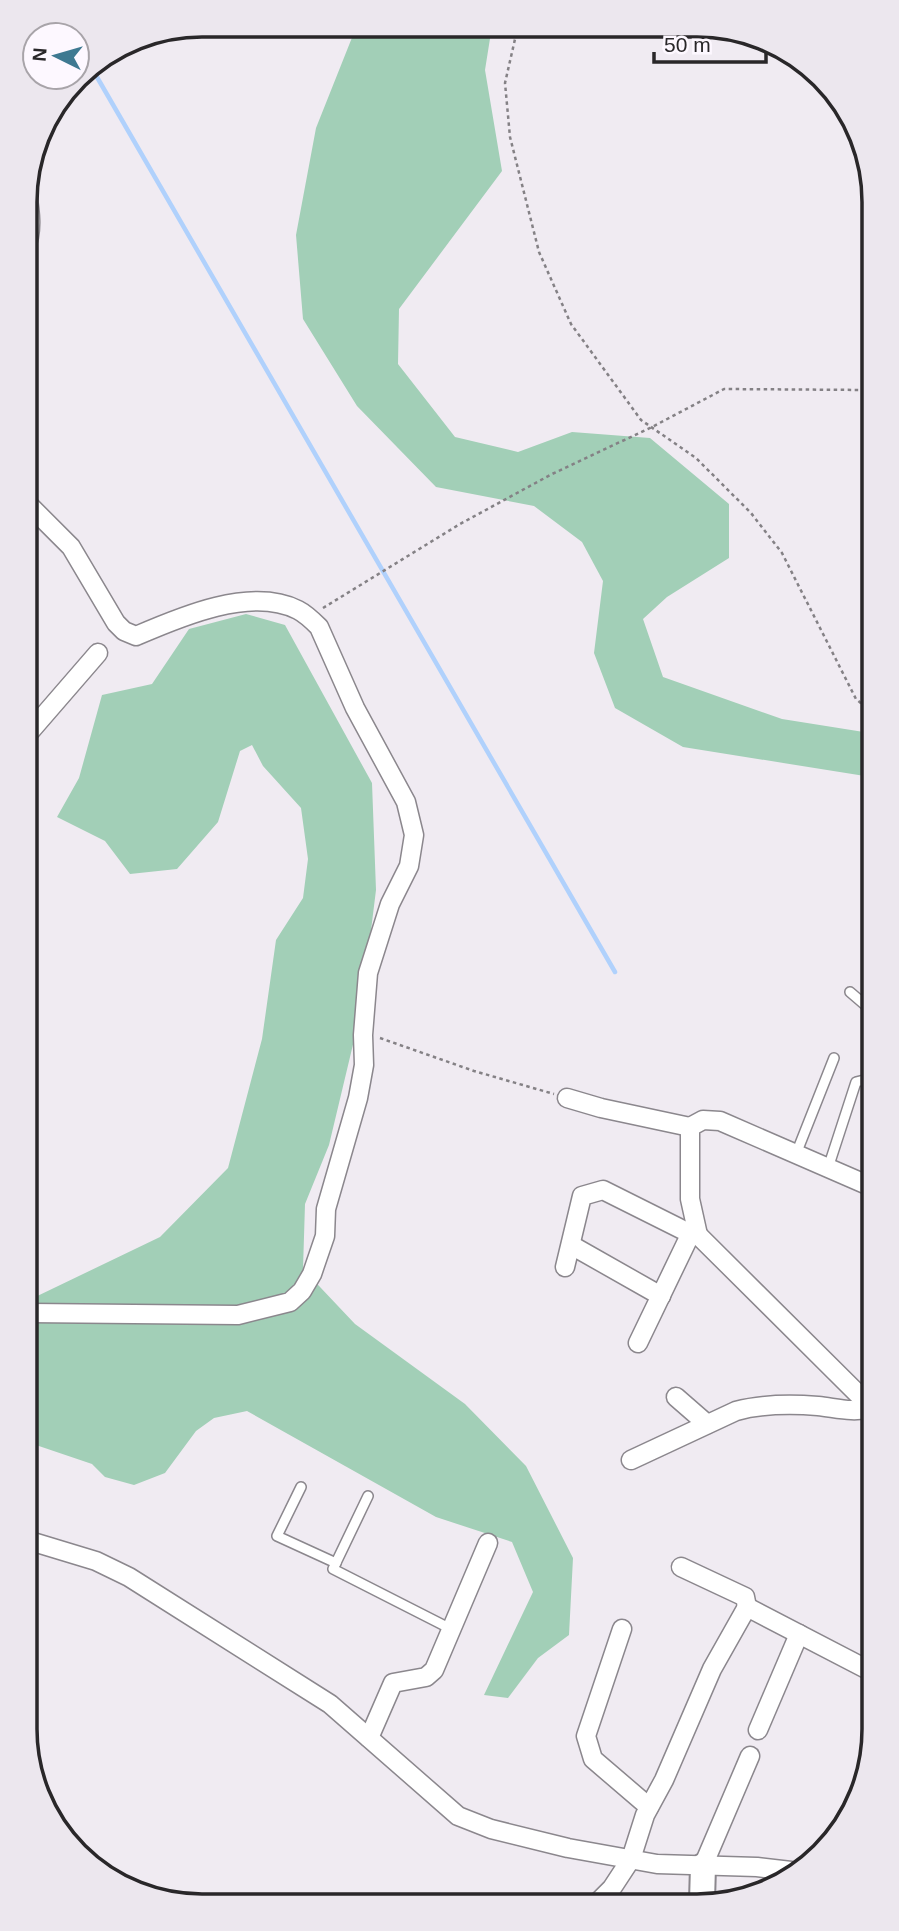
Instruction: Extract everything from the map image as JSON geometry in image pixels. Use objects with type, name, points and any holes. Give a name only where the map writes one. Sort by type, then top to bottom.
[{"type":"street","points":[[37,513],[71,547],[116,623],[124,631],[136,636],[196,611],[256,600],[297,609],[308,617],[319,627],[355,708],[406,802],[414,835],[409,866],[390,904],[368,973],[363,1065],[358,1098],[326,1209],[325,1236],[312,1274],[302,1291],[290,1302],[237,1315],[37,1313]]},
{"type":"street","points":[[37,723],[97,653]]},
{"type":"street","points":[[567,1098],[690,1127],[703,1120],[720,1121],[862,1183]]},
{"type":"street","points":[[638,1343],[695,1234],[690,1199],[690,1127]]},
{"type":"street","points":[[565,1267],[582,1196],[603,1190],[695,1234],[862,1399]]},
{"type":"street","points":[[570,1245],[661,1296]]},
{"type":"street","points":[[676,1397],[707,1424]]},
{"type":"street","points":[[631,1460],[736,1411],[755,1406],[817,1406],[842,1411],[862,1411]]},
{"type":"street","points":[[37,1543],[96,1561],[129,1577],[330,1704],[458,1816],[491,1829],[542,1842],[657,1864],[782,1870]]},
{"type":"street","points":[[369,1738],[393,1683],[426,1677],[434,1671],[488,1543]]},
{"type":"street","points":[[606,1894],[631,1859],[649,1807],[664,1780],[712,1669],[747,1607],[745,1597],[681,1567]]},
{"type":"street","points":[[747,1607],[862,1667]]},
{"type":"street","points":[[622,1629],[586,1737],[593,1759],[649,1807]]},
{"type":"street","points":[[758,1730],[799,1634]]},
{"type":"street","points":[[702,1894],[703,1866],[750,1756]]},
{"type":"lane","points":[[850,992],[862,1002]]},
{"type":"lane","points":[[796,1154],[834,1058]]},
{"type":"lane","points":[[828,1168],[856,1082],[862,1080]]},
{"type":"lane","points":[[301,1487],[277,1536],[336,1563]]},
{"type":"lane","points":[[368,1496],[333,1569],[451,1629]]},
{"type":"path","points":[[515,37],[505,83],[510,137],[539,251],[571,324],[641,420],[696,458],[751,513],[782,553],[856,699],[862,704]]},
{"type":"path","points":[[308,617],[472,518],[552,474],[652,427],[724,389],[862,390]]},
{"type":"path","points":[[363,1033],[567,1098]]},
{"type":"green space","points":[[352,37],[490,37],[485,70],[502,171],[399,309],[398,364],[455,437],[518,452],[572,432],[650,438],[729,504],[729,558],[667,597],[643,619],[663,677],[782,719],[862,732],[862,776],[683,747],[615,708],[594,653],[603,581],[582,542],[534,506],[436,487],[357,406],[303,319],[296,235],[316,128]]},
{"type":"green space","points":[[246,614],[285,625],[372,783],[376,890],[361,1011],[329,1145],[305,1204],[303,1269],[355,1324],[465,1404],[526,1466],[573,1558],[569,1635],[538,1658],[508,1698],[484,1695],[533,1592],[512,1542],[436,1517],[247,1411],[214,1418],[196,1431],[165,1473],[134,1485],[105,1477],[92,1464],[37,1445],[37,1296],[160,1237],[228,1168],[262,1039],[276,940],[303,898],[308,859],[301,808],[263,766],[252,745],[240,751],[218,822],[177,869],[130,874],[105,841],[57,817],[79,778],[102,695],[152,684],[189,629]]},
{"type":"waterway","points":[[96,75],[615,972]]}]
